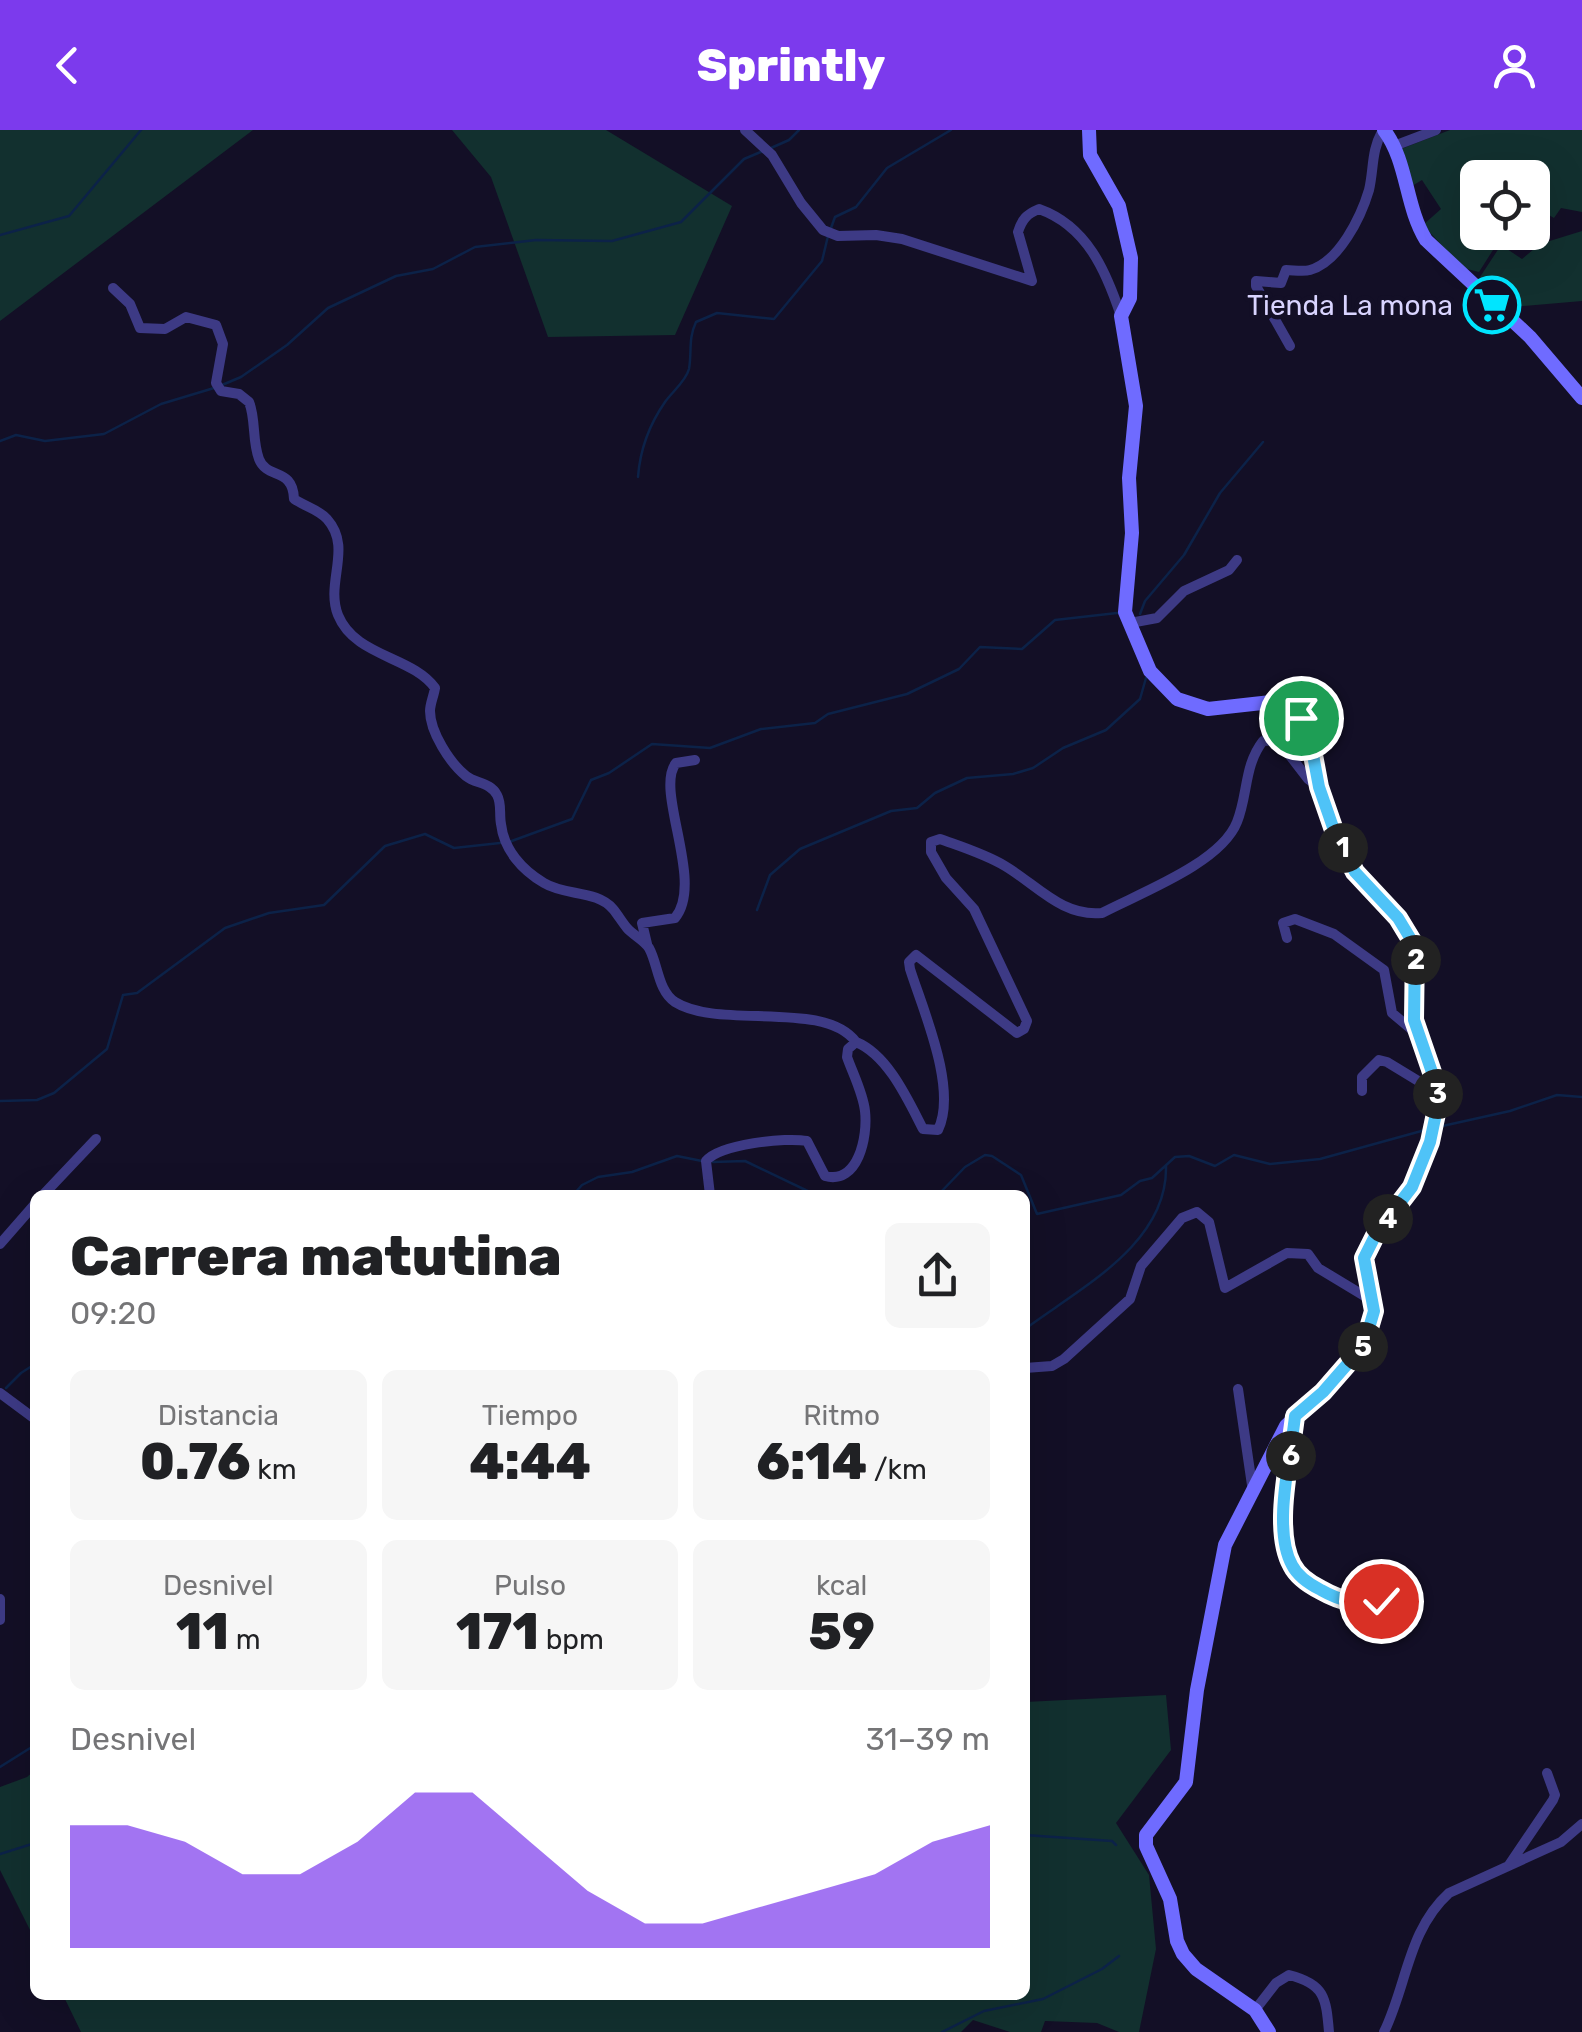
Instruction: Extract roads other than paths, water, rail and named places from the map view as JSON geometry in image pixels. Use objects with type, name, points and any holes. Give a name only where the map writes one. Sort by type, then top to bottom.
[{"type":"main road","points":[[1089,130],[1090,155],[1118,206],[1131,258],[1130,298],[1122,316],[1136,406],[1129,478],[1131,544],[1124,597],[1130,623],[1150,671],[1177,699],[1208,709],[1271,702],[1294,711],[1306,726],[1319,787],[1336,836],[1355,872],[1398,918],[1415,946],[1412,1004],[1417,1034],[1438,1093],[1436,1121],[1412,1187],[1368,1247],[1365,1273],[1372,1300],[1372,1324],[1360,1352],[1277,1439],[1225,1545],[1193,1718],[1186,1782],[1146,1834],[1146,1846],[1170,1899],[1183,1954],[1196,1969],[1256,2010],[1269,2032]]},
{"type":"main road","points":[[1383,130],[1394,146],[1417,224],[1426,240],[1530,338],[1582,398]]},
{"type":"street","points":[[745,130],[772,155],[801,203],[823,230],[838,236],[902,239],[1032,281],[1018,232],[1020,224],[1029,213],[1039,209],[1053,214],[1074,230],[1100,262],[1122,316]]},
{"type":"street","points":[[1290,346],[1256,281],[1281,283],[1286,270],[1310,270],[1328,260],[1358,220],[1370,188],[1376,142],[1383,130]]},
{"type":"street","points":[[1394,146],[1436,130]]},
{"type":"street","points":[[113,288],[130,304],[140,328],[165,329],[186,317],[216,325],[223,344],[218,387],[249,402],[259,461],[288,478],[294,488],[294,499],[324,516],[335,530],[341,550],[338,614],[348,630],[386,658],[426,675],[435,688],[430,711],[436,733],[453,762],[469,778],[492,787],[500,800],[504,844],[516,861],[557,890],[604,900],[635,936],[648,945]]},
{"type":"street","points":[[1130,623],[1157,618],[1184,591],[1229,570],[1237,560]]},
{"type":"street","points":[[695,760],[676,763],[670,777],[682,856],[684,902],[675,918],[642,922],[663,984],[674,1001],[718,1016],[749,1014],[839,1027],[885,1068],[923,1129],[931,1132],[941,1124],[943,1085],[934,1042],[910,969],[912,958],[924,958],[950,983],[997,1014],[1009,1029],[1024,1029],[1027,1021],[974,909],[946,878],[931,852],[931,842],[936,839],[987,856],[1046,898],[1085,913],[1102,913],[1202,860],[1229,839],[1240,814],[1253,756],[1263,741],[1278,740],[1319,787]]},
{"type":"street","points":[[1286,938],[1283,923],[1295,919],[1334,934],[1360,951],[1386,975],[1392,1013],[1417,1034]]},
{"type":"street","points":[[709,1190],[706,1161],[712,1154],[738,1144],[807,1141],[825,1176],[836,1179],[848,1173],[862,1144],[866,1124],[865,1106],[847,1056],[856,1042]]},
{"type":"street","points":[[1362,1091],[1362,1077],[1379,1060],[1438,1093]]},
{"type":"street","points":[[48,1190],[96,1139]]},
{"type":"street","points":[[0,1244],[30,1210]]},
{"type":"street","points":[[1030,1368],[1052,1366],[1064,1359],[1130,1299],[1141,1266],[1172,1227],[1189,1213],[1197,1212],[1209,1222],[1225,1288],[1286,1254],[1298,1252],[1308,1254],[1318,1268],[1372,1300]]},
{"type":"street","points":[[1238,1389],[1253,1493]]},
{"type":"street","points":[[2,1397],[30,1417]]},
{"type":"street","points":[[1295,1416],[1283,1526],[1284,1545],[1292,1565],[1304,1581],[1342,1602],[1381,1601],[1390,1592],[1390,1576]]},
{"type":"street","points":[[0,1599],[0,1620]]},
{"type":"street","points":[[1508,1866],[1553,1800],[1555,1795],[1547,1772]]},
{"type":"street","points":[[1384,2032],[1411,1949],[1435,1905],[1449,1893],[1561,1842],[1582,1824]]},
{"type":"street","points":[[1256,2010],[1276,1982],[1289,1975],[1307,1979],[1320,1990],[1327,2007],[1329,2032]]},
{"type":"waterway","points":[[0,235],[69,216],[141,130]]},
{"type":"waterway","points":[[771,148],[789,140],[799,130]]},
{"type":"waterway","points":[[831,228],[835,217],[856,207],[887,168],[951,130]]},
{"type":"waterway","points":[[222,385],[241,377],[287,345],[328,308],[396,276],[433,269],[475,247],[536,240],[612,241],[681,222],[744,159],[763,151]]},
{"type":"waterway","points":[[638,477],[650,429],[687,373],[696,322],[717,313],[774,319],[822,261],[828,236]]},
{"type":"waterway","points":[[0,441],[16,435],[45,441],[104,434],[161,404],[214,388]]},
{"type":"waterway","points":[[1140,614],[1145,601],[1184,555],[1220,493],[1263,442]]},
{"type":"waterway","points":[[509,842],[572,819],[591,780],[609,773],[652,744],[710,748],[761,729],[815,723],[828,714],[907,694],[959,669],[980,647],[1022,649],[1055,620],[1117,613]]},
{"type":"waterway","points":[[757,910],[770,875],[800,849],[891,811],[917,808],[935,793],[967,778],[1033,768],[1063,748],[1106,730],[1140,699],[1146,678]]},
{"type":"waterway","points":[[0,1101],[37,1100],[54,1093],[107,1049],[123,995],[137,993],[225,928],[269,913],[324,905],[385,846],[425,834],[454,848],[500,843]]},
{"type":"waterway","points":[[1438,1127],[1510,1111],[1557,1095],[1582,1097]]},
{"type":"waterway","points":[[1030,1197],[1037,1214],[1121,1195],[1140,1181],[1152,1178],[1175,1157],[1189,1156],[1215,1166],[1234,1155],[1270,1164],[1320,1159],[1425,1130]]},
{"type":"waterway","points":[[943,1190],[965,1167],[985,1155],[1021,1175],[1027,1190]]},
{"type":"waterway","points":[[578,1190],[598,1177],[632,1172],[677,1156],[702,1161]]},
{"type":"waterway","points":[[713,1162],[745,1161],[806,1190]]},
{"type":"waterway","points":[[1030,1325],[1094,1280],[1137,1241],[1153,1219],[1163,1194],[1166,1166]]},
{"type":"waterway","points":[[6,1388],[30,1367]]},
{"type":"waterway","points":[[0,1767],[30,1748]]},
{"type":"waterway","points":[[1030,1835],[1112,1841],[1116,1845]]},
{"type":"waterway","points":[[0,1854],[30,1845]]},
{"type":"waterway","points":[[942,2032],[984,2011],[1043,1999],[1119,1956]]},
{"type":"place","name":"Tienda La mona","points":[[1492,305]]}]
